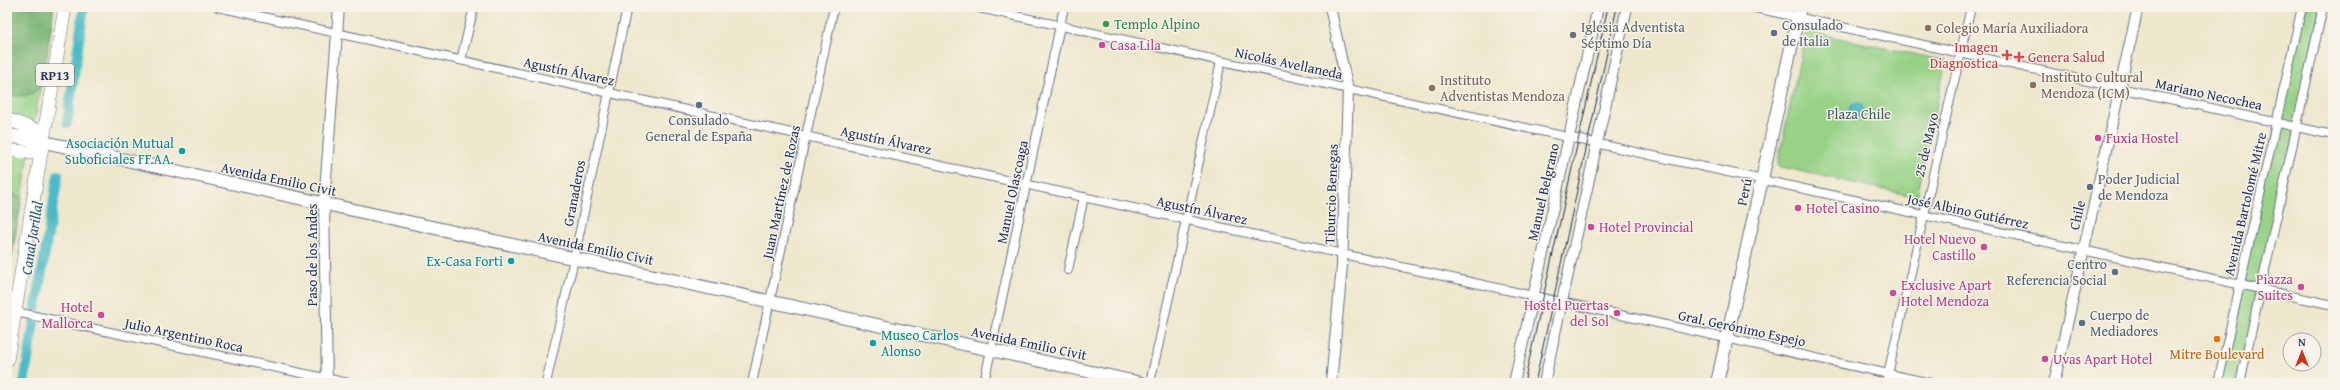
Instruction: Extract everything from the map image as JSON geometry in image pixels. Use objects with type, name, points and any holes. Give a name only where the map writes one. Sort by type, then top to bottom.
[{"type":"main road","name":"RP13","points":[[7,360],[65,7]]},
{"type":"main road","name":"Perú","points":[[1717,383],[1799,12]]},
{"type":"main road","points":[[7,119],[38,131],[44,142]]},
{"type":"main road","points":[[7,135],[44,142]]},
{"type":"main road","points":[[7,150],[35,153],[44,142]]},
{"type":"main road","name":"Avenida Emilio Civit","points":[[44,142],[1141,383]]},
{"type":"street","name":"Agustín Álvarez","points":[[218,7],[1548,299]]},
{"type":"street","name":"Paso de los Andes","points":[[327,381],[324,204],[339,7]]},
{"type":"street","points":[[461,60],[474,7]]},
{"type":"street","name":"Granaderos","points":[[546,383],[574,259],[627,7]]},
{"type":"street","name":"Juan Martínez de Rozas","points":[[752,383],[834,7]]},
{"type":"street","name":"Nicolás Avellaneda","points":[[975,7],[1348,90],[1597,142]]},
{"type":"street","name":"Manuel Olascoaga","points":[[984,383],[1064,7]]},
{"type":"street","name":"Tiburcio Benegas","points":[[1330,7],[1348,90],[1343,254],[1331,383]]},
{"type":"street","name":"Manuel Belgrano","points":[[1514,383],[1598,7]]},
{"type":"street","points":[[1544,383],[1627,7]]},
{"type":"street","name":"Mariano Necochea","points":[[1751,7],[1799,12],[1960,53],[2333,135]]},
{"type":"street","name":"25 de Mayo","points":[[1886,383],[1971,7]]},
{"type":"street","name":"Chile","points":[[2054,383],[2138,7]]},
{"type":"street","name":"Avenida Bartolomé Mitre","points":[[2218,383],[2302,7]]},
{"type":"street","points":[[2240,383],[2322,7]]},
{"type":"street","points":[[1150,383],[1221,62]]},
{"type":"street","name":"José Albino Gutiérrez","points":[[1597,142],[2333,305]]},
{"type":"street","points":[[1068,270],[1084,197]]},
{"type":"street","name":"Gral. Gerónimo Espejo","points":[[1548,299],[1930,383]]},
{"type":"street","name":"Julio Argentino Roca","points":[[16,312],[327,381],[348,383]]},
{"type":"green space","points":[[7,7],[54,7],[7,285]]},
{"type":"green space","points":[[7,7],[54,7],[43,80],[38,89],[26,95],[7,95]]},
{"type":"green space","points":[[2302,7],[2323,7],[2240,383],[2218,383]]},
{"type":"green space","name":"Plaza Chile","points":[[1806,31],[1946,61],[1917,197],[1777,166]]},
{"type":"green space","points":[[7,190],[22,198],[7,285]]},
{"type":"water","points":[[1856,103],[1861,105],[1863,110],[1861,115],[1856,117],[1851,115],[1849,110],[1851,105]]},
{"type":"waterway","name":"Canal Jarillal","points":[[67,123],[84,7]]},
{"type":"waterway","name":"Canal Jarillal","points":[[36,307],[58,175]]},
{"type":"waterway","name":"Canal Jarillal","points":[[24,383],[34,323]]},
{"type":"tram line","points":[[1524,383],[1608,7]]},
{"type":"tram line","points":[[1535,383],[1617,7]]},
{"type":"place","name":"Templo Alpino","points":[[1106,24]]},
{"type":"place","name":"Colegio María Auxiliadora","points":[[1928,28]]},
{"type":"place","name":"Consulado de Italia","points":[[1774,33]]},
{"type":"place","name":"Iglesia Adventista Séptimo Día","points":[[1573,35]]},
{"type":"place","name":"Casa Lila","points":[[1102,45]]},
{"type":"place","name":"Imagen Diagnostica","points":[[2007,55]]},
{"type":"place","name":"Genera Salud","points":[[2019,57]]},
{"type":"place","name":"Instituto Cultural Mendoza (ICM)","points":[[2033,85]]},
{"type":"place","name":"Instituto Adventistas Mendoza","points":[[1432,88]]},
{"type":"place","name":"Consulado General de España","points":[[699,105]]},
{"type":"place","name":"Fuxia Hostel","points":[[2098,138]]},
{"type":"place","name":"Asociación Mutual Suboficiales FF.AA.","points":[[182,151]]},
{"type":"place","name":"Poder Judicial de Mendoza","points":[[2090,187]]},
{"type":"place","name":"Hotel Casino","points":[[1798,208]]},
{"type":"place","name":"Hotel Provincial","points":[[1591,227]]},
{"type":"place","name":"Hotel Nuevo Castillo","points":[[1984,247]]},
{"type":"place","name":"Ex-Casa Forti","points":[[511,261]]},
{"type":"place","name":"Centro Referencia Social","points":[[2115,272]]},
{"type":"place","name":"Piazza Suites","points":[[2301,287]]},
{"type":"place","name":"Exclusive Apart Hotel Mendoza","points":[[1893,293]]},
{"type":"place","name":"Hostel Puertas del Sol","points":[[1617,313]]},
{"type":"place","name":"Hotel Mallorca","points":[[101,315]]},
{"type":"place","name":"Cuerpo de Mediadores","points":[[2082,323]]},
{"type":"place","name":"Mitre Boulevard","points":[[2217,339]]},
{"type":"place","name":"Museo Carlos Alonso","points":[[873,343]]},
{"type":"place","name":"Uvas Apart Hotel","points":[[2045,359]]}]
